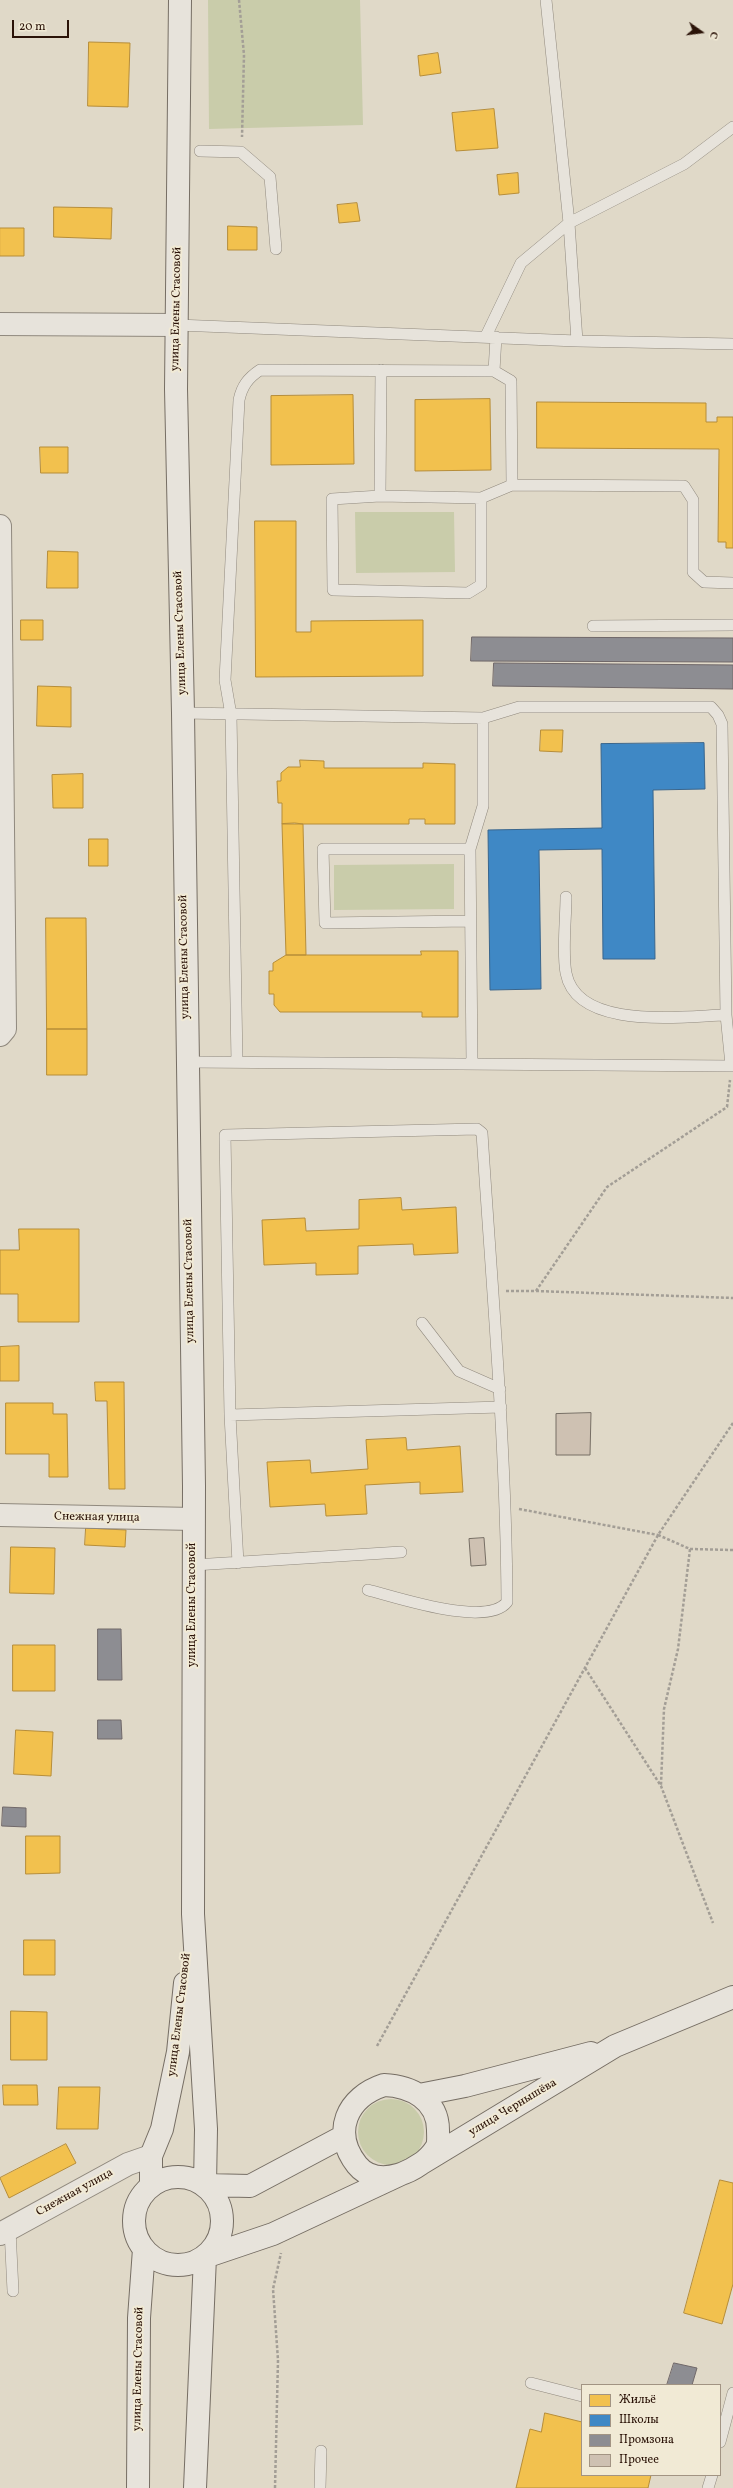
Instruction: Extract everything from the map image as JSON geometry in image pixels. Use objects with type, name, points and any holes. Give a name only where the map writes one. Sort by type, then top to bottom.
[{"type":"main road","name":"улица Елены Стасовой","points":[[180,0],[177,325],[179,563],[184,713],[194,1565],[193,1914],[206,2129],[205,2185]]},
{"type":"main road","points":[[0,324],[177,325]]},
{"type":"main road","points":[[0,526],[4,1029],[0,1035]]},
{"type":"main road","name":"Снежная улица","points":[[0,1515],[193,1519]]},
{"type":"main road","name":"улица Елены Стасовой","points":[[151,2185],[151,2156],[162,2129],[178,2052],[193,1914]]},
{"type":"main road","name":"улица Чернышёва","points":[[419,2095],[465,2086],[615,2046],[733,1996]]},
{"type":"main road","name":"улица Чернышёва","points":[[205,2257],[273,2234],[412,2170],[615,2046]]},
{"type":"main road","name":"улица Чернышёва","points":[[384,2085],[400,2085],[419,2095],[434,2112],[438,2125],[438,2140],[436,2148],[412,2170],[381,2177],[371,2175],[359,2167],[350,2156],[344,2136],[348,2112],[357,2099],[369,2090],[384,2085]]},
{"type":"main road","points":[[205,2185],[250,2186],[344,2136]]},
{"type":"main road","name":"Снежная улица","points":[[5,2232],[128,2164],[151,2156]]},
{"type":"main road","points":[[178,2176],[192,2178],[205,2185],[215,2195],[221,2208],[223,2221],[221,2235],[215,2247],[205,2257],[193,2263],[179,2266],[160,2261],[144,2249],[136,2237],[134,2223],[135,2209],[141,2196],[151,2185],[164,2178],[178,2176]]},
{"type":"main road","name":"улица Елены Стасовой","points":[[138,2488],[138,2318],[144,2249]]},
{"type":"main road","points":[[195,2488],[205,2257]]},
{"type":"lane","points":[[546,0],[569,223],[577,341]]},
{"type":"lane","points":[[494,371],[491,336],[522,263],[569,223],[684,164],[733,126]]},
{"type":"lane","points":[[200,151],[241,152],[270,177],[276,249]]},
{"type":"lane","points":[[177,325],[491,336],[577,341],[733,344]]},
{"type":"lane","points":[[237,1062],[231,715],[225,680],[239,400],[241,390],[250,377],[260,370],[494,371],[511,381],[512,484]]},
{"type":"lane","points":[[380,496],[381,370]]},
{"type":"lane","points":[[480,498],[481,585],[468,593],[333,590],[332,499],[380,496],[480,498],[512,484],[684,486],[693,500],[693,572],[704,582],[733,583]]},
{"type":"lane","points":[[593,626],[733,624]]},
{"type":"lane","points":[[184,713],[231,715],[483,718],[519,707],[711,707],[718,715],[722,724],[726,1015],[732,1066],[187,1062]]},
{"type":"lane","points":[[472,1064],[470,849],[483,806],[483,718]]},
{"type":"lane","points":[[470,849],[323,849],[325,923],[470,921]]},
{"type":"lane","points":[[566,897],[566,973],[571,988],[584,1002],[609,1013],[634,1017],[726,1015]]},
{"type":"lane","points":[[238,1563],[230,1415],[225,1135],[477,1129],[482,1133],[500,1389],[506,1507],[507,1602],[503,1608],[481,1612],[458,1612],[368,1590]]},
{"type":"lane","points":[[422,1323],[459,1371],[500,1389]]},
{"type":"lane","points":[[230,1415],[501,1407]]},
{"type":"lane","points":[[194,1565],[402,1552]]},
{"type":"lane","points":[[5,2232],[13,2291]]},
{"type":"lane","points":[[531,2383],[581,2396]]},
{"type":"lane","points":[[722,2430],[733,2393]]},
{"type":"lane","points":[[320,2488],[321,2451]]},
{"type":"lane","points":[[708,2488],[712,2476]]},
{"type":"path","points":[[239,0],[244,55],[241,152]]},
{"type":"path","points":[[536,1291],[607,1186],[727,1107],[732,1066]]},
{"type":"path","points":[[492,1291],[536,1291],[733,1298]]},
{"type":"path","points":[[377,2046],[658,1535],[733,1423]]},
{"type":"path","points":[[506,1507],[658,1535],[690,1549],[733,1550]]},
{"type":"path","points":[[661,1786],[664,1709],[678,1649],[690,1549]]},
{"type":"path","points":[[585,1667],[661,1786],[713,1923]]},
{"type":"path","points":[[274,2488],[278,2360],[274,2289],[281,2251]]},
{"type":"green space","points":[[208,0],[360,0],[363,125],[209,129]]},
{"type":"green space","points":[[355,512],[454,512],[455,572],[356,573]]},
{"type":"green space","points":[[454,864],[454,909],[334,910],[334,865]]},
{"type":"green space","points":[[391,2099],[404,2102],[414,2109],[421,2119],[424,2132],[421,2145],[414,2155],[404,2162],[391,2165],[378,2162],[368,2155],[361,2145],[358,2132],[361,2119],[368,2109],[378,2102]]},
{"type":"building: Жильё","points":[[89,42],[130,43],[128,107],[88,106]]},
{"type":"building: Жильё","points":[[438,53],[441,73],[420,76],[418,56]]},
{"type":"building: Жильё","points":[[494,109],[498,148],[456,151],[452,113]]},
{"type":"building: Жильё","points":[[518,173],[519,193],[499,195],[497,175]]},
{"type":"building: Жильё","points":[[357,203],[360,221],[339,223],[337,205]]},
{"type":"building: Жильё","points":[[54,207],[112,208],[111,239],[54,237]]},
{"type":"building: Жильё","points":[[228,226],[257,227],[257,250],[228,250]]},
{"type":"building: Жильё","points":[[0,228],[24,228],[24,256],[0,256]]},
{"type":"building: Жильё","points":[[353,395],[354,464],[271,465],[271,396]]},
{"type":"building: Жильё","points":[[490,399],[491,470],[415,471],[415,400]]},
{"type":"building: Жильё","points":[[537,402],[706,403],[706,422],[717,422],[717,417],[733,417],[733,548],[726,548],[726,542],[718,542],[719,449],[537,448]]},
{"type":"building: Жильё","points":[[40,447],[68,447],[68,473],[41,473]]},
{"type":"building: Жильё","points":[[255,521],[296,521],[296,632],[311,632],[311,621],[423,620],[423,676],[256,677]]},
{"type":"building: Жильё","points":[[48,551],[78,552],[78,588],[47,588]]},
{"type":"building: Жильё","points":[[21,620],[43,620],[43,640],[21,640]]},
{"type":"building: Жильё","points":[[38,686],[71,687],[71,727],[37,726]]},
{"type":"building: Жильё","points":[[541,730],[563,730],[562,752],[540,751]]},
{"type":"building: Жильё","points":[[300,760],[324,761],[324,768],[423,768],[423,763],[455,764],[455,824],[425,824],[425,819],[409,819],[409,824],[282,824],[282,803],[278,803],[277,781],[281,781],[281,773],[288,767],[300,767]]},
{"type":"building: Жильё","points":[[83,774],[83,808],[53,808],[52,775]]},
{"type":"building: Жильё","points":[[282,824],[303,824],[306,955],[286,955]]},
{"type":"building: Жильё","points":[[89,839],[108,839],[108,866],[89,866]]},
{"type":"building: Жильё","points":[[46,918],[86,918],[87,1029],[47,1029]]},
{"type":"building: Жильё","points":[[421,951],[458,951],[458,1017],[422,1017],[422,1012],[280,1012],[274,1005],[274,994],[269,994],[269,971],[273,971],[273,963],[286,955],[421,955]]},
{"type":"building: Жильё","points":[[47,1029],[87,1029],[87,1075],[47,1075]]},
{"type":"building: Жильё","points":[[401,1198],[402,1210],[456,1207],[458,1253],[414,1255],[413,1244],[358,1246],[358,1274],[316,1275],[316,1263],[264,1265],[262,1220],[305,1218],[306,1231],[359,1229],[359,1200]]},
{"type":"building: Жильё","points":[[19,1229],[79,1229],[79,1322],[18,1322],[18,1294],[0,1294],[0,1250],[19,1250]]},
{"type":"building: Жильё","points":[[19,1346],[19,1381],[0,1381],[0,1347]]},
{"type":"building: Жильё","points":[[95,1382],[124,1382],[125,1489],[109,1489],[107,1401],[96,1401]]},
{"type":"building: Жильё","points":[[6,1403],[53,1403],[53,1414],[67,1414],[68,1477],[49,1477],[49,1454],[6,1454]]},
{"type":"building: Жильё","points":[[406,1438],[407,1450],[460,1446],[463,1492],[420,1494],[420,1482],[365,1485],[367,1514],[326,1516],[325,1504],[270,1507],[267,1462],[310,1460],[311,1473],[368,1469],[366,1440]]},
{"type":"building: Жильё","points":[[86,1528],[126,1530],[125,1547],[85,1545]]},
{"type":"building: Жильё","points":[[11,1547],[55,1548],[54,1594],[10,1593]]},
{"type":"building: Жильё","points":[[13,1645],[55,1645],[55,1691],[13,1691]]},
{"type":"building: Жильё","points":[[16,1730],[53,1732],[51,1776],[14,1774]]},
{"type":"building: Жильё","points":[[26,1836],[60,1836],[60,1873],[26,1874]]},
{"type":"building: Жильё","points":[[24,1940],[55,1940],[55,1975],[24,1975]]},
{"type":"building: Жильё","points":[[11,2011],[47,2012],[47,2060],[11,2060]]},
{"type":"building: Жильё","points":[[3,2085],[37,2085],[38,2105],[4,2105]]},
{"type":"building: Жильё","points":[[59,2087],[100,2087],[98,2129],[57,2129]]},
{"type":"building: Жильё","points":[[66,2144],[76,2163],[9,2198],[0,2178]]},
{"type":"building: Жильё","points":[[720,2180],[733,2183],[733,2284],[722,2324],[684,2313]]},
{"type":"building: Жильё","points":[[545,2413],[581,2422],[581,2476],[651,2476],[648,2488],[516,2488],[530,2429],[541,2432]]},
{"type":"building: Школы","points":[[704,743],[705,789],[653,790],[655,959],[603,959],[602,849],[539,850],[541,989],[490,990],[488,830],[602,828],[601,744]]},
{"type":"building: Промзона","points":[[472,637],[733,638],[733,662],[471,661]]},
{"type":"building: Промзона","points":[[494,663],[733,665],[733,689],[493,686]]},
{"type":"building: Промзона","points":[[98,1629],[121,1629],[122,1680],[98,1680]]},
{"type":"building: Промзона","points":[[98,1720],[121,1720],[122,1739],[98,1739]]},
{"type":"building: Промзона","points":[[3,1807],[26,1808],[26,1827],[2,1826]]},
{"type":"building: Промзона","points":[[674,2363],[697,2368],[692,2384],[667,2384]]},
{"type":"building: Прочее","points":[[591,1413],[590,1455],[556,1455],[556,1414]]},
{"type":"building: Прочее","points":[[484,1538],[486,1565],[471,1566],[469,1539]]}]
